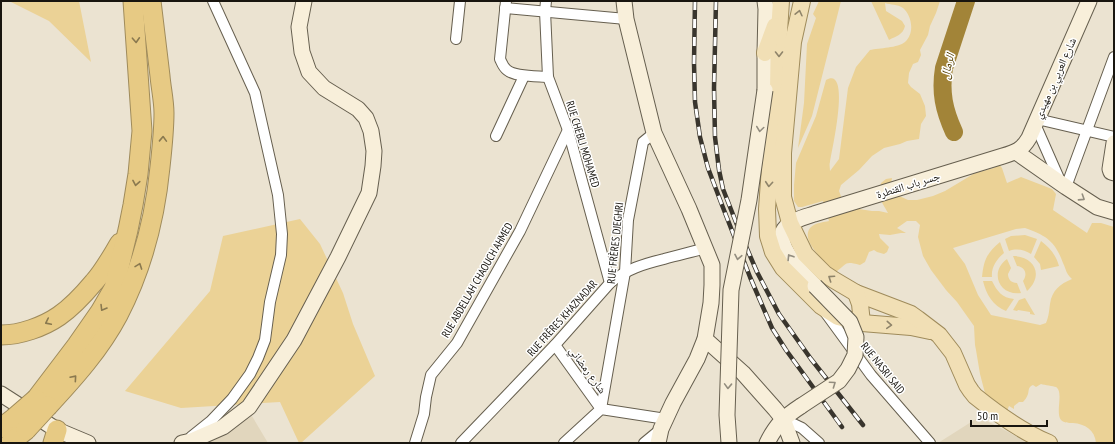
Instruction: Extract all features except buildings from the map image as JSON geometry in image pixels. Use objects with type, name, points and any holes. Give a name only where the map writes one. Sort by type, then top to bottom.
[{"type":"highway","points":[[42,402],[114,288],[128,230],[138,174],[142,131],[133,1]]},
{"type":"highway","points":[[10,443],[9,412],[42,402],[76,376],[118,316],[140,264],[151,228],[158,187],[164,112],[151,1]]},
{"type":"highway","points":[[1,335],[11,335],[35,328],[59,317],[73,305],[95,281],[128,230]]},
{"type":"main road","points":[[183,443],[223,427],[249,407],[294,340],[338,257],[369,193],[374,150],[371,132],[366,118],[358,109],[324,88],[309,72],[302,52],[299,26],[304,1]]},
{"type":"main road","points":[[624,1],[626,19],[654,133],[706,248],[712,265],[710,309],[705,339],[697,359],[682,385],[662,431]]},
{"type":"main road","points":[[729,443],[727,415],[731,290],[749,200],[765,90],[765,1]]},
{"type":"main road","points":[[802,1],[791,61],[782,163],[782,197],[790,223],[805,254],[825,274],[834,280],[856,293],[911,314],[939,335],[953,353],[971,391],[981,401],[1010,421],[1043,440]]},
{"type":"main road","name":"شارع العربي بن مهيدي","points":[[1010,154],[1020,149],[1025,144],[1089,1]]},
{"type":"main road","points":[[765,53],[781,7]]},
{"type":"main road","points":[[781,7],[778,90],[772,138],[767,209],[768,236],[773,252],[783,268],[821,306],[838,317],[862,323],[911,327],[939,335]]},
{"type":"main road","points":[[1114,144],[1110,169],[1111,172],[1114,173]]},
{"type":"main road","points":[[1010,154],[1097,207],[1114,212]]},
{"type":"main road","name":"جسر باب القنطرة","points":[[790,223],[814,214],[1010,154]]},
{"type":"main road","points":[[767,443],[774,430],[783,419],[838,381],[848,369],[855,355],[856,337],[850,322],[815,286],[788,254],[782,239],[782,235],[785,227],[790,223]]},
{"type":"main road","points":[[856,293],[860,304],[862,323]]},
{"type":"main road","points":[[705,339],[743,373],[783,419],[792,443]]},
{"type":"main road","points":[[9,412],[54,436],[88,443]]},
{"type":"street","points":[[183,443],[211,421],[232,399],[250,374],[265,340],[270,302],[281,255],[282,234],[278,195],[255,93],[213,1]]},
{"type":"street","points":[[456,39],[460,1]]},
{"type":"street","points":[[548,77],[524,76],[508,71],[503,66],[500,59],[505,4],[545,6],[626,19]]},
{"type":"street","name":"RUE CHEBLI MOHAMED","points":[[545,6],[548,77],[568,130],[610,283]]},
{"type":"street","points":[[1064,186],[1114,57]]},
{"type":"street","points":[[496,136],[524,76]]},
{"type":"street","points":[[1036,122],[1114,137]]},
{"type":"street","points":[[1036,122],[1064,186]]},
{"type":"street","name":"RUE ABDELLAH CHAOUCH AHMED","points":[[415,443],[424,414],[431,375],[457,343],[520,231],[568,130]]},
{"type":"street","name":"RUE FRÈRES DJEGHRI","points":[[601,409],[625,272],[628,220],[643,142],[654,133]]},
{"type":"street","name":"RUE FRÈRES KHAZNADAR","points":[[461,443],[555,345],[610,283],[625,272],[643,265],[706,248]]},
{"type":"street","name":"RUE NASRI SAID","points":[[821,306],[871,375],[930,443]]},
{"type":"street","name":"شارع رمضاني","points":[[555,345],[601,409]]},
{"type":"street","points":[[564,443],[601,409],[662,431]]},
{"type":"street","points":[[783,419],[802,428],[819,443]]},
{"type":"street","points":[[644,443],[662,431]]},
{"type":"shaded area","points":[[9,1],[79,1],[91,62],[49,21]]},
{"type":"shaded area","points":[[819,1],[841,1],[812,116],[798,148],[804,103],[807,44],[816,18],[813,14]]},
{"type":"shaded area","points":[[871,1],[940,1],[928,35],[920,50],[921,55],[918,62],[913,64],[909,73],[908,83],[920,94],[925,106],[926,116],[921,124],[919,139],[884,148],[872,156],[859,170],[841,185],[839,191],[842,199],[852,208],[888,213],[882,202],[880,193],[881,183],[886,179],[892,178],[891,184],[895,194],[908,200],[917,200],[945,191],[975,173],[994,168],[996,165],[996,160],[1002,168],[1007,183],[1021,177],[1052,189],[1056,194],[1053,210],[1087,233],[1092,223],[1101,223],[1114,227],[1114,442],[1096,443],[1094,435],[1089,428],[1061,420],[1059,416],[1060,398],[1056,387],[1041,384],[1036,387],[1033,385],[1029,388],[1027,396],[1023,402],[1019,402],[1014,406],[1014,409],[1009,406],[1007,411],[986,397],[975,345],[974,326],[931,270],[923,256],[918,237],[920,225],[916,221],[907,221],[897,228],[906,233],[890,235],[879,234],[880,238],[889,247],[887,252],[884,254],[874,250],[869,252],[865,262],[860,265],[849,263],[836,272],[821,258],[811,245],[808,238],[808,232],[811,227],[829,221],[823,201],[798,207],[794,201],[796,163],[816,116],[826,80],[834,79],[838,85],[839,97],[830,171],[839,159],[848,88],[856,67],[870,50],[893,47],[902,44],[910,34],[911,25],[909,15],[906,11],[898,6],[885,3],[886,11],[902,21],[905,26],[901,33],[889,40]],"holes":[[[1025,228],[1045,237],[1053,244],[1057,249],[1067,273],[1072,279],[1057,288],[1051,299],[1046,323],[1040,325],[991,315],[978,295],[965,264],[953,248],[1016,229]]]},
{"type":"shaded area","points":[[300,219],[320,244],[343,293],[353,324],[375,376],[301,443],[299,443],[280,402],[181,408],[125,391],[210,291],[223,236]]},
{"type":"shaded area","points":[[1025,235],[1037,239],[1031,254],[1021,250],[1009,251],[1005,239],[1011,236]]},
{"type":"shaded area","points":[[1041,241],[1052,252],[1059,266],[1041,270],[1040,264],[1034,257]]},
{"type":"shaded area","points":[[1000,242],[1004,253],[999,258],[992,270],[992,277],[982,277],[986,258]]},
{"type":"shaded area","points":[[1013,256],[1027,259],[1035,268],[1035,279],[1027,291],[1023,281],[1025,278],[1025,271],[1017,266]]},
{"type":"shaded area","points":[[1007,259],[1011,268],[1008,274],[1009,278],[1017,283],[1021,293],[1007,291],[999,282],[998,270]]},
{"type":"shaded area","points":[[983,281],[992,281],[1003,296],[1014,299],[1006,311],[994,303],[986,290]]},
{"type":"shaded area","points":[[1025,298],[1035,315],[1030,314],[1030,312],[1013,310],[1019,300]]},
{"type":"shaded area","points":[[252,416],[268,443],[202,443],[227,432]]},
{"type":"shaded area","points":[[979,417],[1030,443],[938,443]]},
{"type":"waterway","name":"الرمال","points":[[954,132],[945,108],[942,85],[944,68],[966,1]]},
{"type":"railway","points":[[695,1],[695,102],[700,137],[708,168],[750,277],[772,328],[786,350],[842,427]]},
{"type":"railway","points":[[716,1],[714,88],[715,137],[723,189],[757,272],[779,314],[811,359],[863,425]]}]
